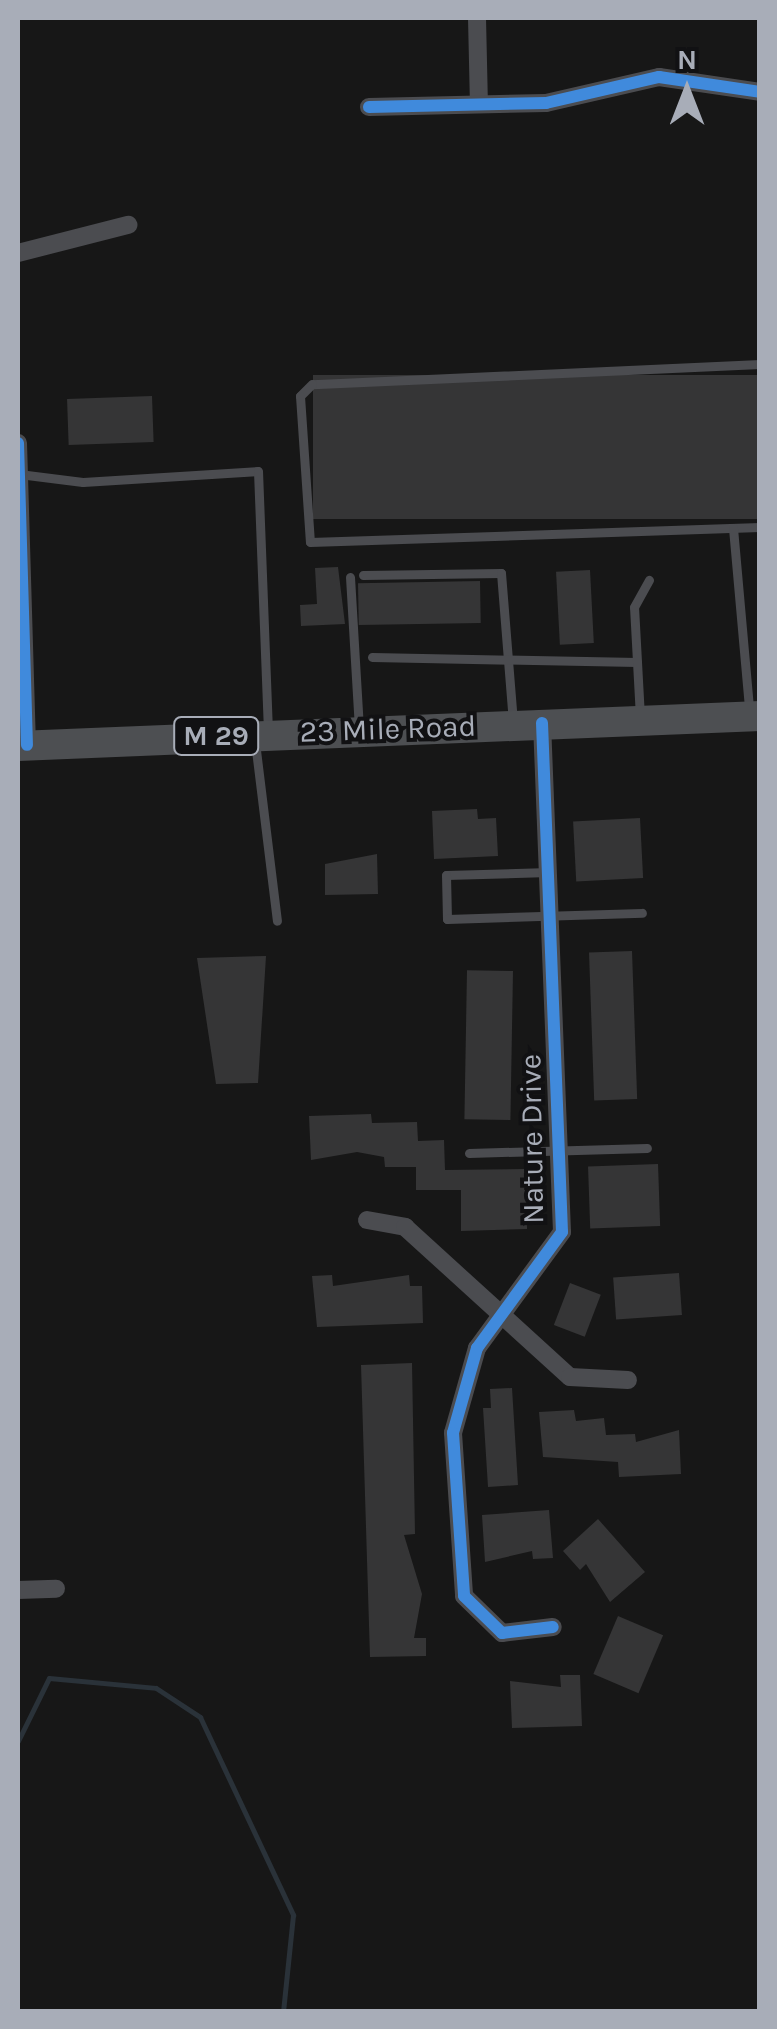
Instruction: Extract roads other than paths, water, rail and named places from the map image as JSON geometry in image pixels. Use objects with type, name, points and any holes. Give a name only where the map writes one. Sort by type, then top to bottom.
[{"type":"main road","name":"23 Mile Road","points":[[22,745],[755,716]]},
{"type":"street","points":[[478,18],[479,104]]},
{"type":"street","points":[[369,106],[560,101],[603,83],[659,77],[760,92]]},
{"type":"street","points":[[18,253],[128,225]]},
{"type":"street","points":[[18,443],[22,745]]},
{"type":"street","name":"Nature Drive","points":[[527,723],[549,872],[560,1150],[556,1250],[498,1312],[456,1404],[456,1563],[486,1626],[552,1627]]},
{"type":"street","points":[[367,1220],[405,1227],[570,1376],[628,1380]]},
{"type":"street","points":[[18,1590],[56,1589]]},
{"type":"lane","points":[[760,364],[312,384],[300,396],[310,542],[760,527]]},
{"type":"lane","points":[[18,474],[84,482],[258,471],[261,734],[278,921]]},
{"type":"lane","points":[[732,528],[755,716]]},
{"type":"lane","points":[[363,575],[501,573],[513,666],[527,723]]},
{"type":"lane","points":[[350,578],[359,729]]},
{"type":"lane","points":[[640,720],[634,608],[649,580]]},
{"type":"lane","points":[[372,657],[478,652],[513,666],[638,662]]},
{"type":"lane","points":[[549,872],[446,875],[447,920],[642,913]]},
{"type":"lane","points":[[469,1153],[647,1148]]},
{"type":"waterway","points":[[18,1741],[49,1678],[156,1688],[200,1717],[293,1915],[283,2012]]}]
